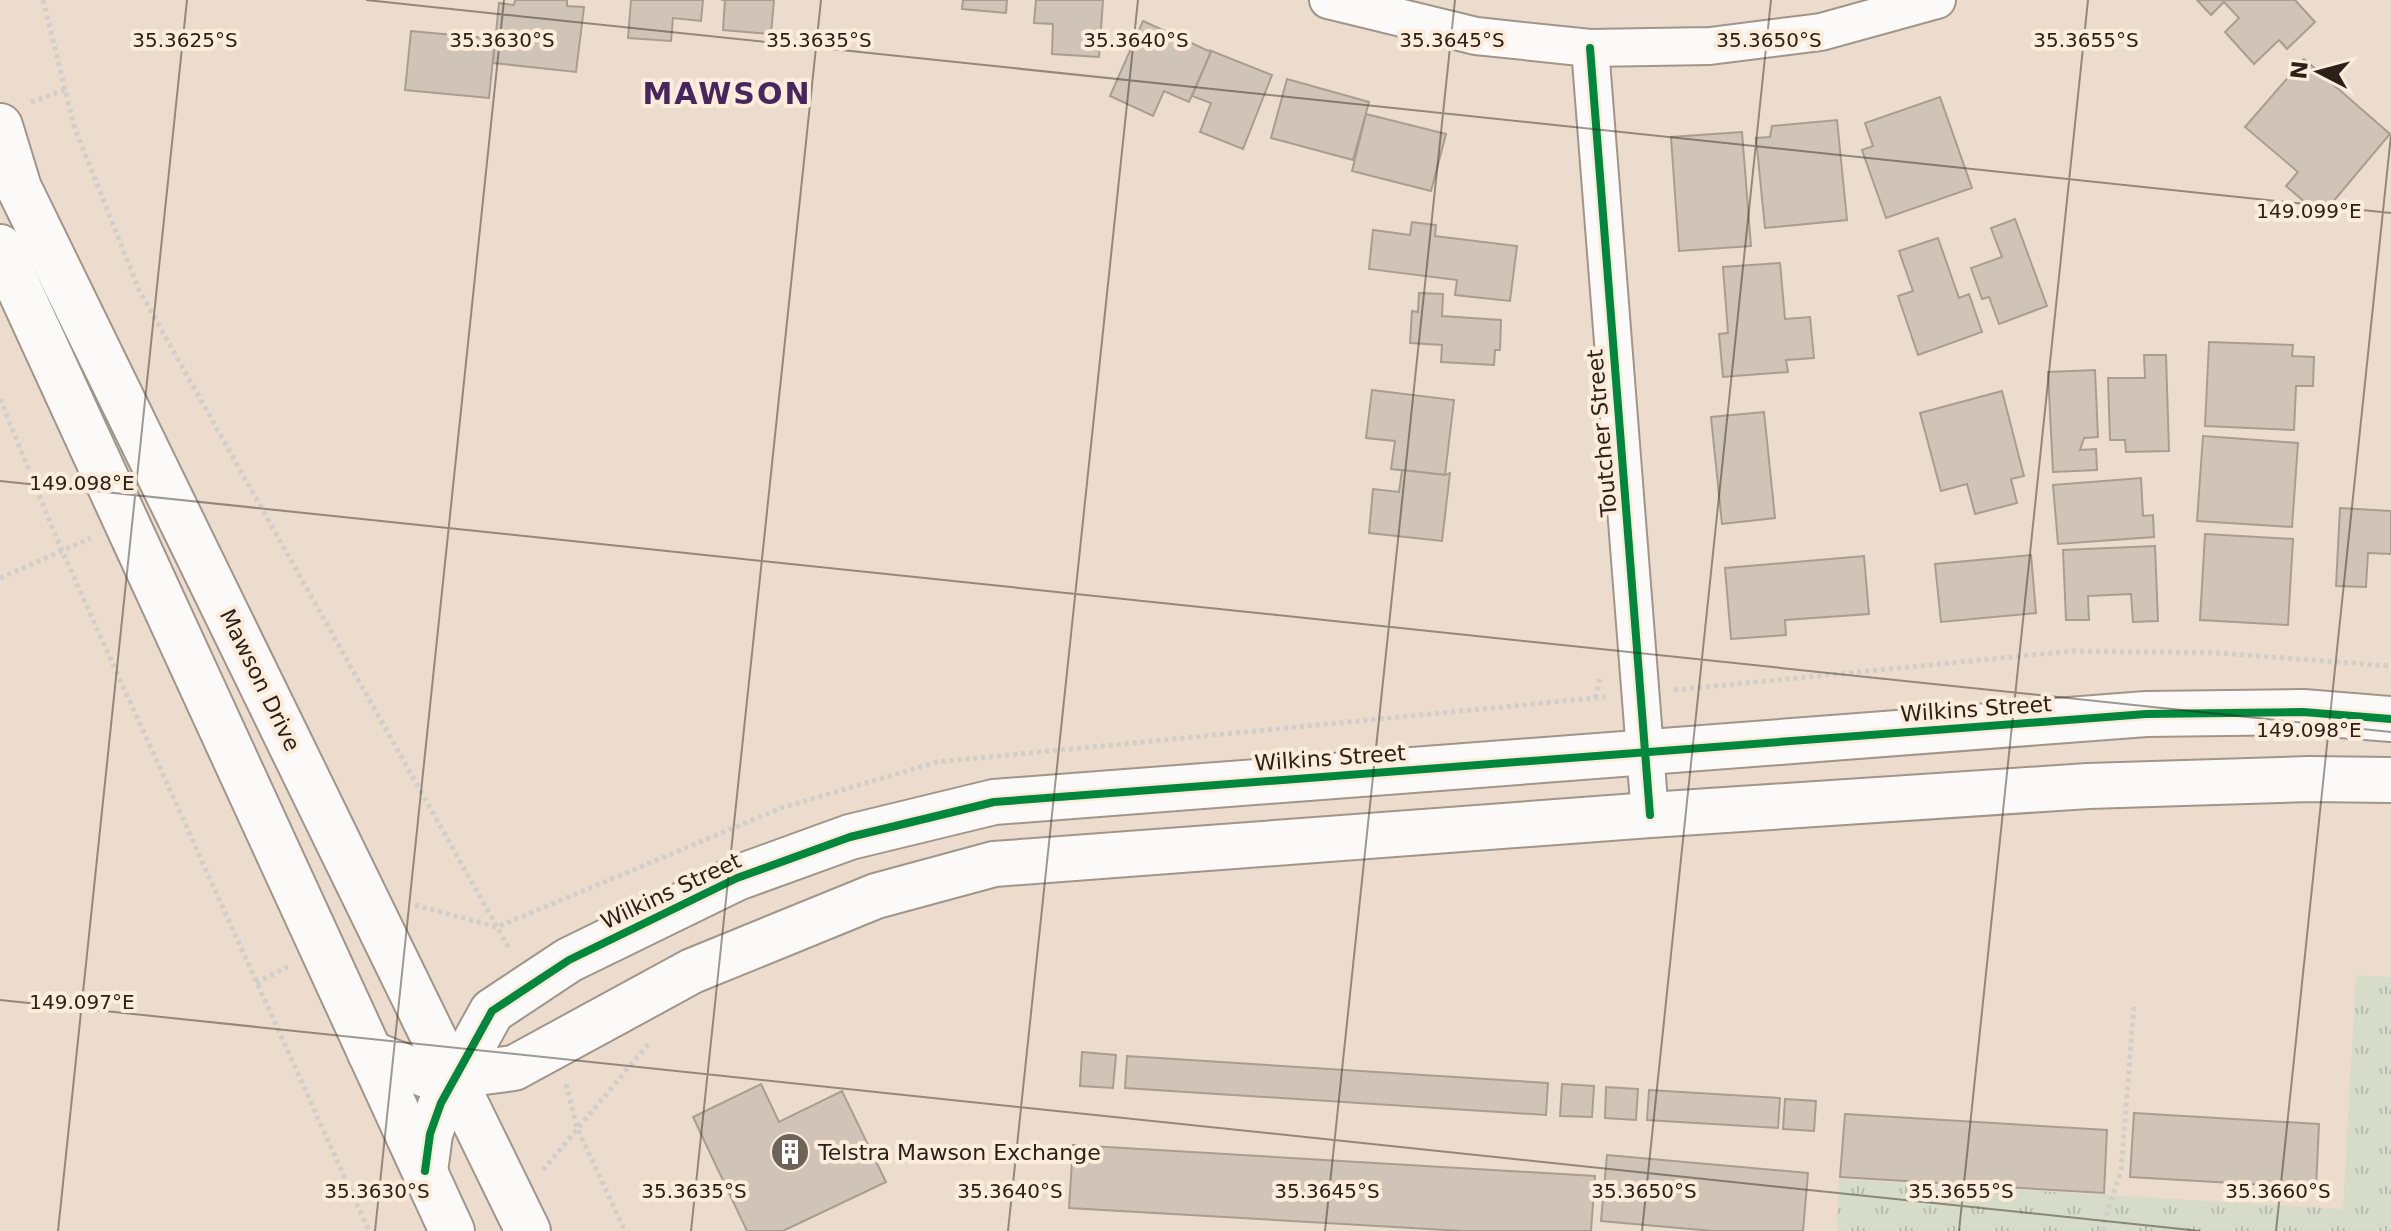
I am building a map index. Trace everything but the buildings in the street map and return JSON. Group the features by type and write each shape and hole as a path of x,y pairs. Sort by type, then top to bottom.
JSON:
{"street":[{"path":"1328,0 1476,36 1590,48 1710,46 1821,32 1937,0"},
{"name":"Toutcher Street","path":"1590,48 1650,815"},
{"name":"Mawson Drive","path":"0,126 19,188 528,1231"},
{"path":"0,247 452,1231"},
{"name":"Wilkins Street","path":"425,1171 430,1134 454,1076 492,1011 569,960 737,878 850,837 994,802 2146,714 2303,712 2391,719"},
{"path":"370,1053 426,1075 454,1076 514,1068 692,971 876,896 994,864 2088,786 2309,779 2391,780"}],"path":[{"path":"43,0 74,126 139,290 530,986"},
{"path":"0,399 62,551 369,1231"},
{"path":"0,578 126,523"},
{"path":"2101,1231 2121,1171 2134,1005"},
{"path":"508,1189 541,1172 653,1039"},
{"path":"556,1045 577,1128 625,1231"}],"green space":[{"path":"2356,975 2391,977 2391,1231 1837,1231 1839,1179 2343,1209"}],"cycle path":[{"path":"1590,48 1650,815"},
{"path":"425,1171 430,1134 441,1103 492,1011 569,960 737,878 850,837 994,802 2146,714 2303,712 2391,719"}],"place":[{"name":"Telstra Mawson Exchange","path":"790,1152"}],"district":[{"name":"MAWSON","path":"727,93"}]}
